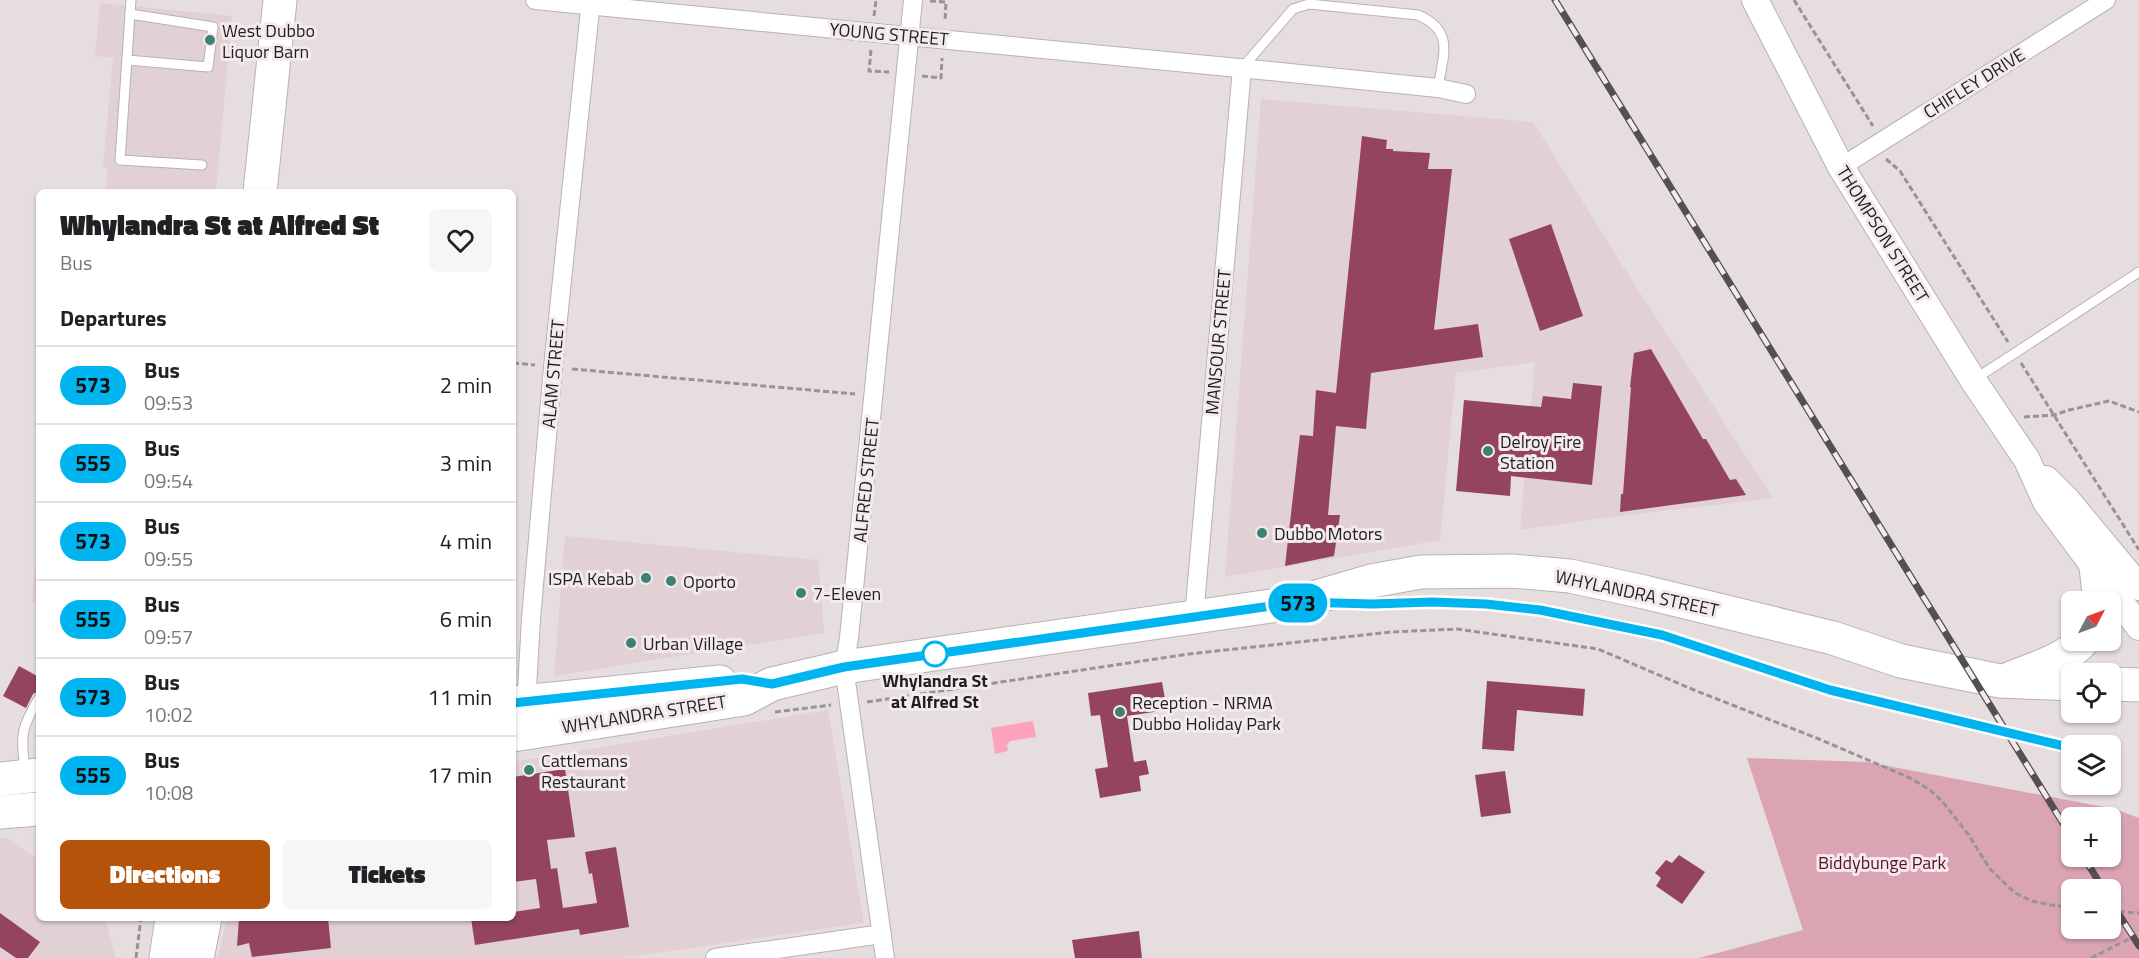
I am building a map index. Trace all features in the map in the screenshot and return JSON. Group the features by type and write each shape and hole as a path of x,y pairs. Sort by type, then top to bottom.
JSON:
{"highway":[{"path":"260,189 280,0"},
{"path":"2096,567 2099,591"},
{"name":"WHYLANDRA STREET","path":"516,734 744,699 770,699 844,667 1299,602 1371,581 1421,572 1512,571 1570,576 1833,638 1901,661 2000,681 2061,684"},
{"path":"2000,681 2050,662 2070,651"},
{"name":"WHYLANDRA STREET","path":"521,702 742,679 770,699"},
{"path":"2121,684 2139,685"},
{"path":"0,812 36,809"},
{"path":"173,940 201,921"}],"street":[{"name":"YOUNG STREET","path":"535,0 591,3 1242,68 1438,88 1466,94"},
{"name":"ALFRED STREET","path":"885,958 844,667 849,638 913,0"},
{"name":"THOMPSON STREET","path":"1755,0 1841,167 1973,380 2027,460 2046,502 2139,627"},
{"name":"CHIFLEY DRIVE","path":"1841,167 2106,0"},
{"name":"ALAM STREET","path":"521,702 527,689 553,367 591,3"},
{"name":"MANSOUR STREET","path":"1194,617 1242,68"},
{"name":"THOMPSON STREET","path":"2027,460 2067,500 2139,587"},
{"path":"521,702 538,719 563,726"},
{"path":"715,958 882,934"}],"lane":[{"path":"131,0 120,160 202,165"},
{"path":"1242,68 1265,38 1293,9 1309,4 1418,15 1438,27 1444,38 1438,88"},
{"path":"127,60 208,67 213,27 130,14"},
{"path":"1973,380 2139,272"},
{"path":"22,777 23,730 25,721 36,703"}],"path":[{"path":"1794,0 1882,141"},
{"path":"516,363 874,396"},
{"path":"1998,418 2054,415 2109,401 2139,412"},
{"path":"770,699 849,704 875,702 1189,654 1391,632 1457,629 1598,650 1820,739 1910,778 1930,790 1942,801 1968,834 1990,869 2015,892 2032,901 2061,905"},
{"path":"2121,912 2139,913"},
{"path":"136,958 141,921"},
{"path":"2091,958 2139,934"}],"shaded area":[{"path":"100,3 232,16 216,189 105,189 108,168 103,167 113,58 95,56"},
{"path":"1261,99 1533,122 1622,265 1773,498 1520,530 1535,362 1456,373 1440,540 1225,577"},
{"name":"Urban Village","path":"565,536 818,560 824,633 554,676"},
{"path":"36,557 36,603 32,602"},
{"path":"828,710 864,923 622,958 218,958 226,921 516,921 516,762"},
{"path":"1033,721 1036,737 1010,741 1007,745 1008,751 995,754 991,728"},
{"path":"0,838 7,838 36,858 36,921 106,921 116,958 0,958"}],"green space":[{"name":"Biddybunge Park","path":"1747,758 1867,762 2104,807 2061,807 2061,867 2121,867 2121,811 2139,818 2139,958 1699,958 1803,930"}],"building":[{"path":"1362,136 1387,140 1386,149 1393,149 1393,151 1430,153 1428,169 1452,169 1434,330 1478,324 1483,357 1371,373 1366,429 1336,426 1328,515 1340,515 1334,556 1285,566 1300,435 1313,436 1316,390 1336,393"},
{"path":"1551,224 1583,316 1540,331 1509,239"},
{"path":"1651,349 1703,439 1706,439 1730,480 1736,479 1746,495 1620,512 1634,353"},
{"path":"1573,383 1602,386 1592,485 1511,476 1510,496 1456,491 1464,400 1541,407 1543,396 1571,399"},
{"path":"19,666 36,675 36,692 26,708 3,696"},
{"path":"1487,681 1585,689 1583,716 1517,710 1514,751 1482,749"},
{"path":"1162,682 1167,710 1127,716 1134,762 1146,760 1149,774 1139,776 1141,791 1100,798 1095,769 1108,767 1100,715 1091,716 1088,693"},
{"path":"565,769 575,837 547,840 551,869 557,868 563,908 597,903 592,873 589,874 585,852 616,847 629,927 580,935 579,929 475,945 471,921 516,921 516,912 540,908 536,879 516,882 516,777"},
{"path":"1505,771 1511,813 1481,817 1475,775"},
{"path":"1679,855 1705,872 1682,904 1656,886 1661,878 1655,873 1666,860 1672,863"},
{"path":"0,913 40,942 28,958 16,958 0,947"},
{"path":"239,921 328,921 331,948 252,957 249,943 237,946"},
{"path":"1139,931 1142,958 1075,958 1072,940"}],"railway":[{"path":"1555,0 2061,820"},
{"path":"2090,867 2097,879"},
{"path":"2121,917 2139,946"}],"bus line":[{"name":"573","path":"516,703 742,679 772,684 844,667 1299,602 1373,604 1432,602 1486,604 1540,610 1662,635 1830,690 2061,745"}],"place":[{"name":"West Dubbo Liquor Barn","path":"210,40"},
{"name":"Delroy Fire Station","path":"1488,451"},
{"name":"Dubbo Motors","path":"1262,533"},
{"name":"ISPA Kebab","path":"646,578"},
{"name":"Oporto","path":"671,581"},
{"name":"7-Eleven","path":"801,593"},
{"name":"Urban Village","path":"631,643"},
{"name":"Whylandra St at Alfred St","path":"935,654"},
{"name":"Reception - NRMA Dubbo Holiday Park","path":"1120,712"},
{"name":"Cattlemans Restaurant","path":"529,770"}]}
